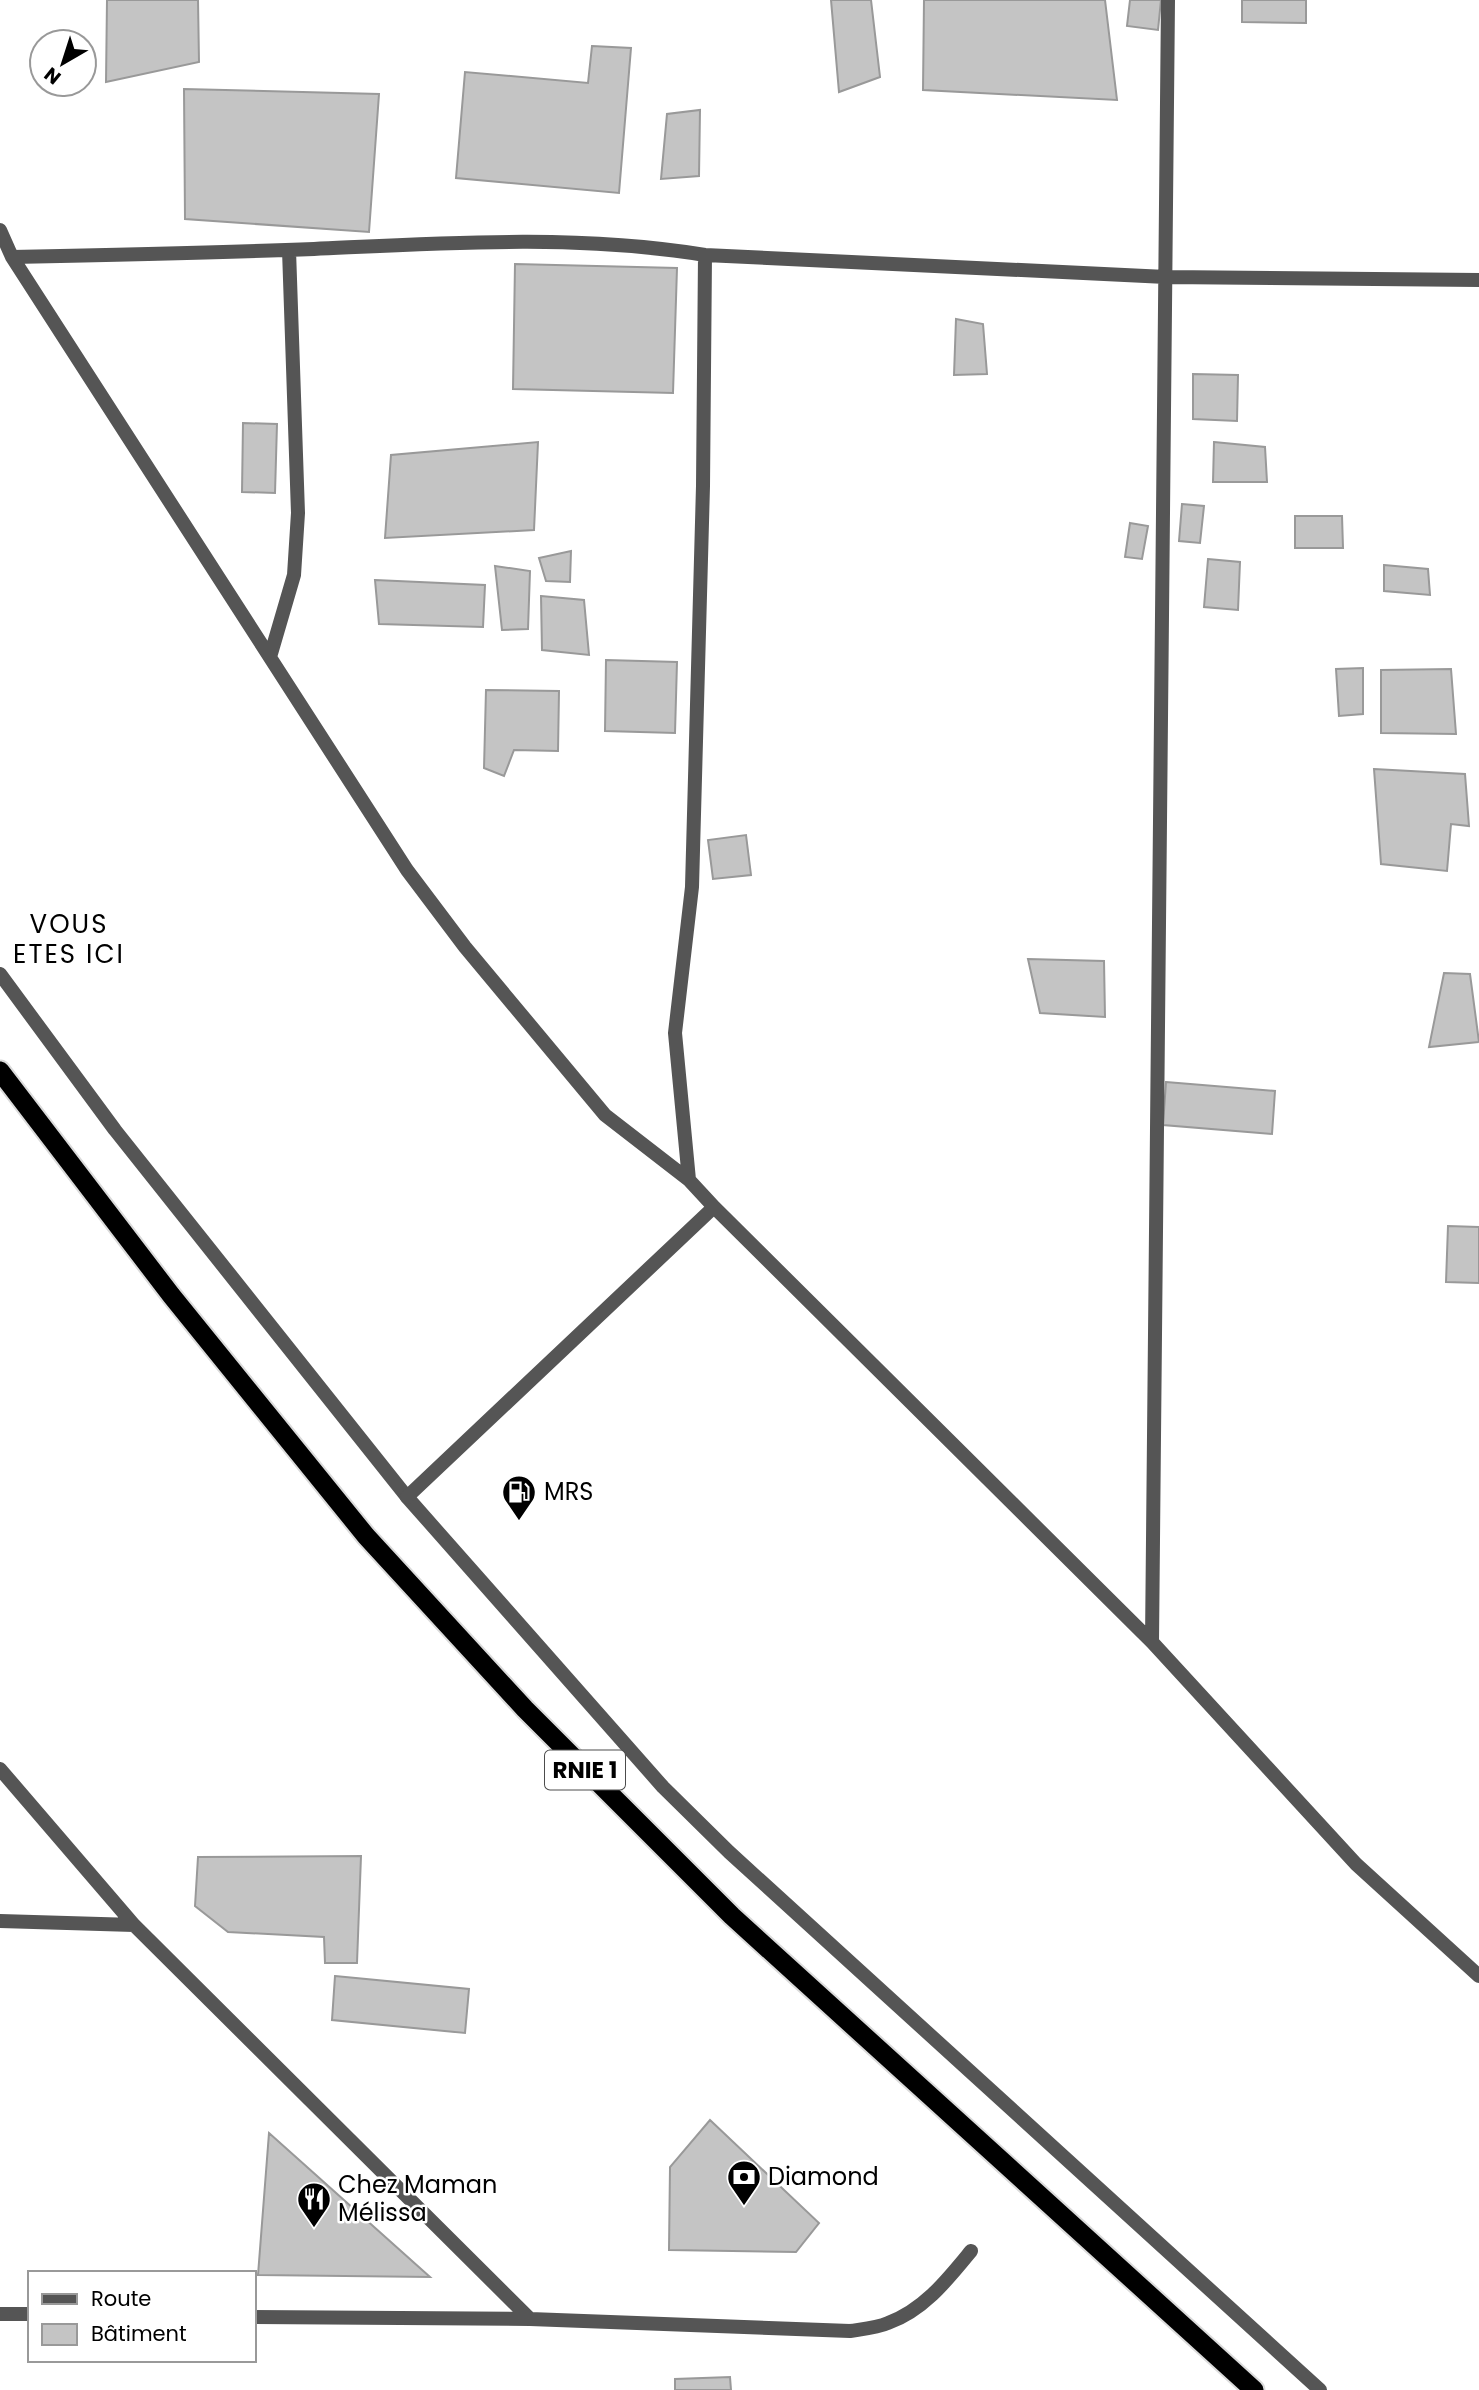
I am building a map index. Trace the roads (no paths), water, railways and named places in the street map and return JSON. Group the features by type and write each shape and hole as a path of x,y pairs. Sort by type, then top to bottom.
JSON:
{"highway":[{"name":"RNIE 1","path":"0,1071 163,1284 366,1536 524,1709 732,1916 1254,2390"}],"street":[{"path":"1152,1642 1168,0"},
{"path":"0,230 12,257 407,870 465,947 605,1115 690,1180 714,1207 1152,1642 1356,1864 1479,1976"},
{"path":"12,257 289,250 496,241 659,248 705,255 1167,278 1479,279"},
{"path":"270,657 294,575 298,513 289,250"},
{"path":"690,1180 676,1033 692,887 704,486 705,255"},
{"path":"0,974 115,1130 407,1497 663,1787 729,1852 1320,2390"},
{"path":"407,1497 714,1207"},
{"path":"0,1769 134,1925 530,2319"},
{"path":"0,1922 134,1925"},
{"path":"256,2317 530,2319 850,2331 888,2323 914,2310 941,2288 971,2251"},
{"path":"0,2314 28,2314"}],"place":[{"name":"MRS","path":"519,1522"},
{"name":"Diamond","path":"744,2207"},
{"name":"Chez Maman Mélissa","path":"314,2229"}],"district":[{"name":"VOUS ETES ICI","path":"69,939"}]}
